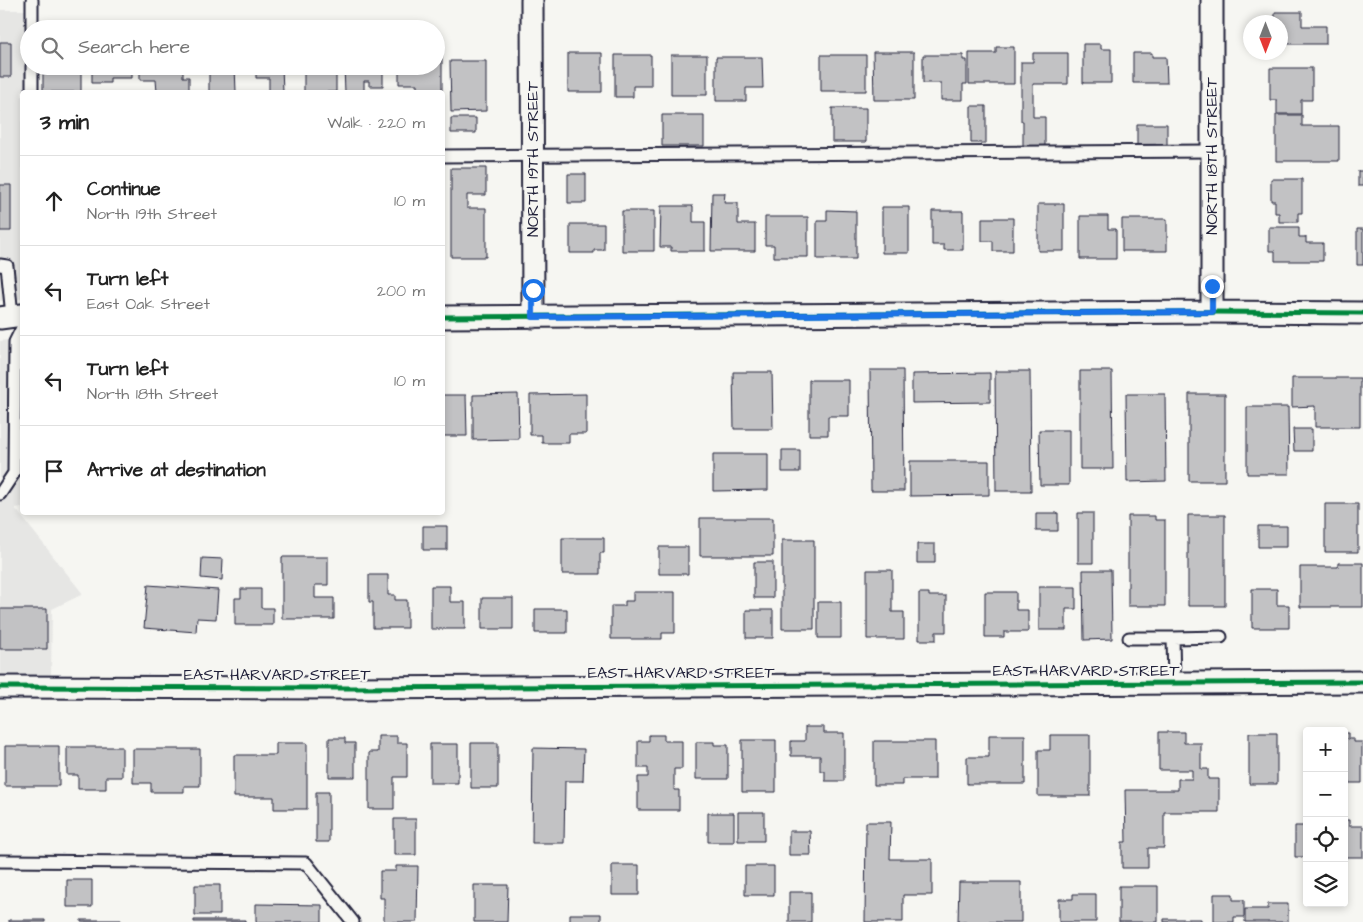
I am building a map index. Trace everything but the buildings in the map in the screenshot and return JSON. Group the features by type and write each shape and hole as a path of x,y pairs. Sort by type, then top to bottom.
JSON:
{"street":[{"name":"NORTH 19TH STREET","path":"532,0 533,317"},
{"name":"NORTH 18TH STREET","path":"1212,0 1212,312"},
{"path":"445,317 1212,312 1363,313"},
{"name":"EAST HARVARD STREET","path":"0,687 352,688 1363,682"}],"lane":[{"path":"32,0 32,20"},
{"path":"32,75 32,90"},
{"path":"445,156 1212,150"},
{"path":"0,265 7,266 15,342 14,473 0,494"},
{"path":"1129,638 1221,637"},
{"path":"1174,638 1174,683"},
{"path":"0,861 306,863 353,922"}],"shaded area":[{"path":"0,10 29,10 29,20 20,20 20,75 27,75 27,90 20,90 20,299 0,301"},
{"path":"20,338 20,507 15,508 83,594 52,609 51,676 0,676 0,341"}],"cycle path":[{"path":"445,317 1212,312 1363,313"},
{"path":"0,687 352,688 1363,682"}],"route":[{"path":"533,290 533,317 1212,312 1212,286"}]}
